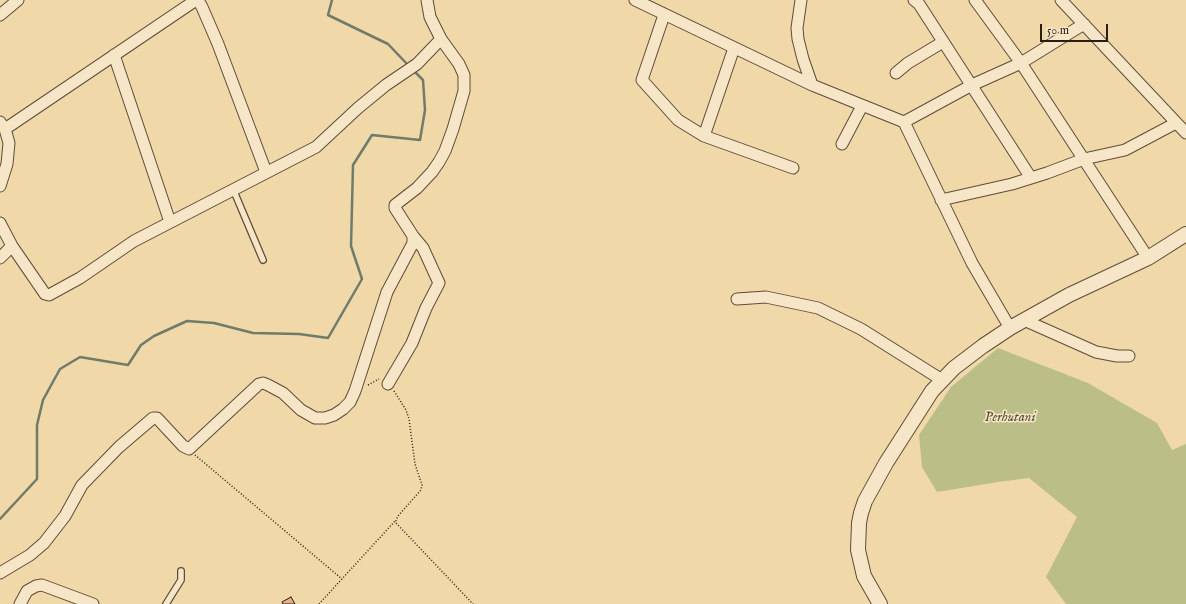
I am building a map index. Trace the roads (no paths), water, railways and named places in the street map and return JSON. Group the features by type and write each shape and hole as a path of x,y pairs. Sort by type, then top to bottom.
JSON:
{"street":[{"path":"0,15 18,0"},
{"path":"0,186 7,164 9,142 2,125 114,55 197,0 202,7 218,44 266,172"},
{"path":"388,384 412,343 426,308 440,283 422,248 395,208 395,205 417,188 439,162 445,151 453,129 464,92 464,74 459,64 441,39 430,17 427,0"},
{"path":"635,0 812,85 904,122 972,263 1010,328"},
{"path":"801,0 797,28 798,39 812,85"},
{"path":"975,0 1021,63 1148,258"},
{"path":"1061,0 1186,133"},
{"path":"920,1 943,42 1031,178"},
{"path":"664,15 642,80 678,120 704,136 793,168"},
{"path":"904,122 972,85 1021,63 1084,24"},
{"path":"0,223 12,246 48,296 80,278 134,241 321,143 358,108 405,71 417,64 441,39"},
{"path":"896,74 908,63 943,42"},
{"path":"704,136 734,48"},
{"path":"114,55 170,222"},
{"path":"842,144 862,106"},
{"path":"941,200 1031,178 1084,159 1125,150 1176,123"},
{"path":"880,604 864,576 858,550 859,523 863,506 886,464 932,390 958,365 1010,328 1070,295 1148,258 1186,234"},
{"path":"0,574 30,555 44,542 65,516 82,485 119,447 153,418 157,418 187,449 191,449 259,384 263,383 283,393 311,417 325,418 334,415 344,408 350,402 355,391 387,292 413,243 413,236"},
{"path":"0,258 12,246"},
{"path":"737,300 766,297 818,308 861,329 942,380"},
{"path":"1024,320 1096,352 1117,356 1129,356"},
{"path":"20,604 27,590 42,585 93,604"}],"lane":[{"path":"233,189 263,260"},
{"path":"166,604 181,580 181,571"}],"waterway":[{"path":"332,0 328,15 388,44 408,65"},
{"path":"0,519 37,479 37,425 43,400 60,369 80,357 128,365 141,345 154,336 187,321 214,323 253,333 299,334 328,338 362,279 351,246 353,165 372,135 420,140 425,110 423,80 413,70"}],"park label":[{"name":"Perhutani","path":"1010,418"}]}
